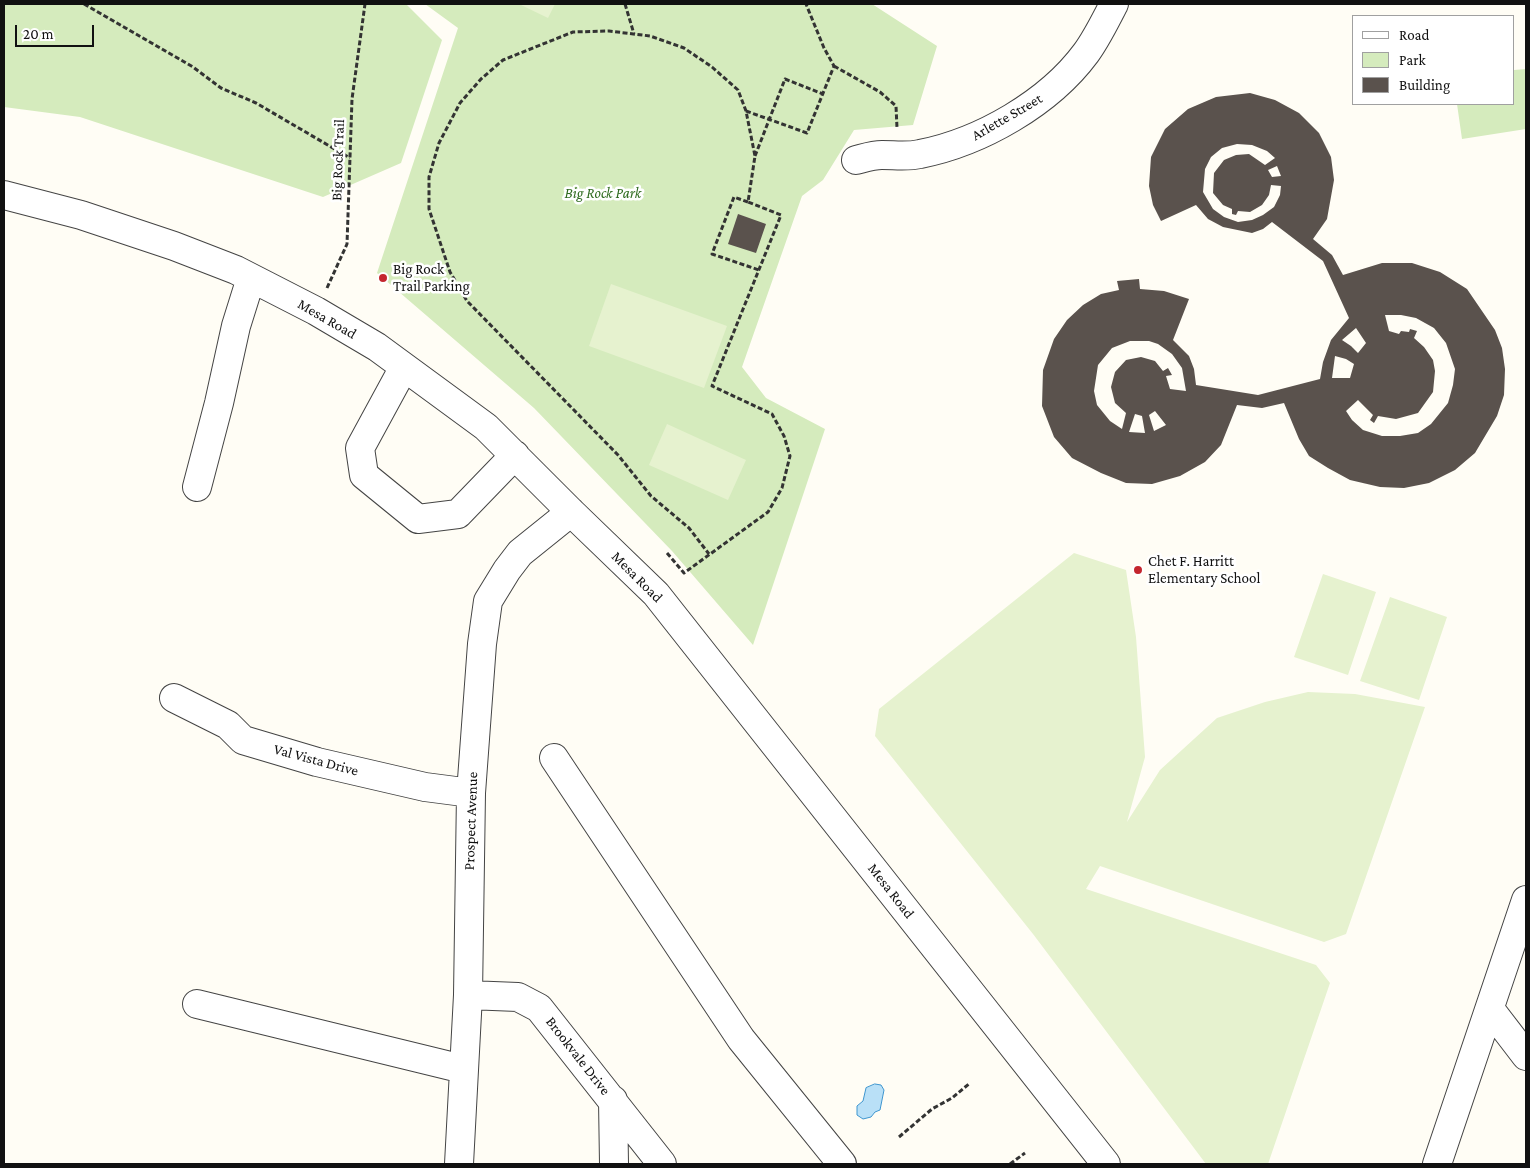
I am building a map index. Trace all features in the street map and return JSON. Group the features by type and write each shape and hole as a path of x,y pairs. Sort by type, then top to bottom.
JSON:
{"street":[{"name":"Arlette Street","path":"856,160 880,155 920,154 976,137 1018,114 1066,76 1086,53 1114,4"},
{"name":"Mesa Road","path":"4,195 81,215 174,246 236,270 316,311 377,348 486,427 656,594 1106,1164"},
{"path":"197,487 219,403 236,326 251,278"},
{"path":"404,367 360,448 364,475 395,500 418,518 458,514 515,455"},
{"name":"Prospect Avenue","path":"459,1164 468,995 471,793 482,644 488,601 506,570 520,553 571,512"},
{"name":"Val Vista Drive","path":"174,698 228,725 243,740 317,762 425,787 471,793"},
{"path":"554,758 740,1039 842,1164"},
{"path":"1437,1164 1526,900"},
{"name":"Brookvale Drive","path":"468,995 518,997 539,1008 662,1164"},
{"path":"197,1004 463,1069"},
{"path":"1490,1009 1526,1056"},
{"path":"613,1100 614,1164"}],"path":[{"path":"84,4 193,67 221,88 256,103 350,158"},
{"name":"Big Rock Trail","path":"316,311 347,244 352,99 365,4"},
{"path":"625,4 634,34"},
{"path":"806,4 824,48 834,66 880,92 896,106 898,156"},
{"path":"709,554 690,528 651,496 618,455 468,301 450,272 429,209 429,177 440,143 460,103 482,79 503,60 573,32 610,31 650,36 684,48 712,67 738,90 746,111 755,156"},
{"path":"746,111 808,133 834,66"},
{"path":"748,202 755,156 785,79 823,94"},
{"path":"667,553 684,573 768,512 782,488 790,456 784,436 772,414 712,386 759,270 781,215 734,197 712,254 759,270"},
{"path":"899,1137 932,1109 952,1098 970,1083"},
{"path":"1010,1164 1025,1152"}],"green space":[{"path":"4,4 406,4 442,40 401,163 323,197 80,117 4,107"},
{"name":"Big Rock Park","path":"425,4 872,4 937,46 913,125 854,130 823,180 802,196 742,367 766,398 825,429 753,645 672,551 534,408 377,273 458,28"},
{"path":"519,4 555,4 548,18"},
{"path":"1526,69 1526,129 1462,139 1457,105 1515,105 1515,70"},
{"path":"611,284 727,326 704,388 589,346"},
{"path":"667,424 746,460 728,500 649,465"},
{"path":"1074,553 1126,570 1136,637 1145,757 1127,822 1160,770 1217,718 1265,702 1308,692 1355,694 1425,707 1346,934 1324,942 1100,866 1086,889 1316,965 1330,983 1268,1164 1206,1164 1033,934 875,736 879,709"},
{"path":"1323,574 1376,592 1348,675 1294,657"},
{"path":"1390,597 1447,617 1419,700 1360,681"}],"water":[{"path":"875,1084 881,1085 884,1090 880,1110 871,1117 863,1119 857,1115 857,1106 863,1101 866,1088"}],"building":[{"path":"1250,93 1275,100 1299,113 1319,133 1331,157 1334,180 1327,219 1313,239 1332,255 1343,275 1382,263 1412,263 1440,272 1467,289 1495,330 1502,348 1505,369 1504,395 1497,416 1475,453 1455,470 1429,483 1404,488 1380,487 1350,480 1309,456 1299,439 1284,403 1262,408 1237,405 1221,445 1205,462 1180,476 1152,484 1126,483 1101,473 1072,458 1054,437 1042,406 1043,370 1054,339 1067,320 1083,305 1101,294 1119,290 1117,281 1139,279 1140,289 1164,291 1189,299 1173,340 1189,356 1194,369 1196,385 1258,395 1320,379 1323,362 1331,340 1349,318 1323,261 1272,222 1263,229 1252,233 1223,227 1208,219 1196,205 1161,221 1153,205 1149,186 1151,157 1165,129 1188,109 1216,97","holes":["1237,144 1252,145 1267,151 1275,158 1265,165 1249,154 1236,155 1224,160 1214,173 1213,193 1223,205 1232,209 1232,214 1236,215 1238,211 1250,212 1262,205 1269,195 1271,185 1281,186 1280,195 1274,207 1252,220 1238,222 1224,217 1213,209 1203,192 1205,169 1211,157 1222,148","1277,166 1281,176 1272,177 1268,170","1385,315 1401,315 1416,318 1434,328 1446,343 1455,369 1453,385 1448,403 1431,424 1418,433 1382,436 1363,430 1352,420 1346,411 1358,400 1373,415 1370,420 1374,423 1378,416 1396,419 1418,413 1433,392 1435,371 1433,360 1424,347 1414,338 1417,331 1410,329 1409,332 1401,331 1399,334 1389,331","1356,328 1366,343 1358,353 1342,340","1130,341 1149,341 1158,344 1172,354 1182,368 1186,391 1170,389 1166,376 1172,375 1168,368 1163,371 1155,361 1141,357 1126,360 1115,372 1111,387 1115,403 1126,413 1122,429 1110,421 1097,405 1094,391 1098,365 1112,348","1335,356 1346,359 1354,364 1350,378 1332,378","1155,411 1166,425 1154,431 1149,415","1135,414 1142,416 1145,433 1129,432"]},
{"path":"738,214 766,224 756,253 728,244"}],"place":[{"name":"Big Rock Trail Parking","path":"383,278"},
{"name":"Chet F. Harritt Elementary School","path":"1138,570"}]}
